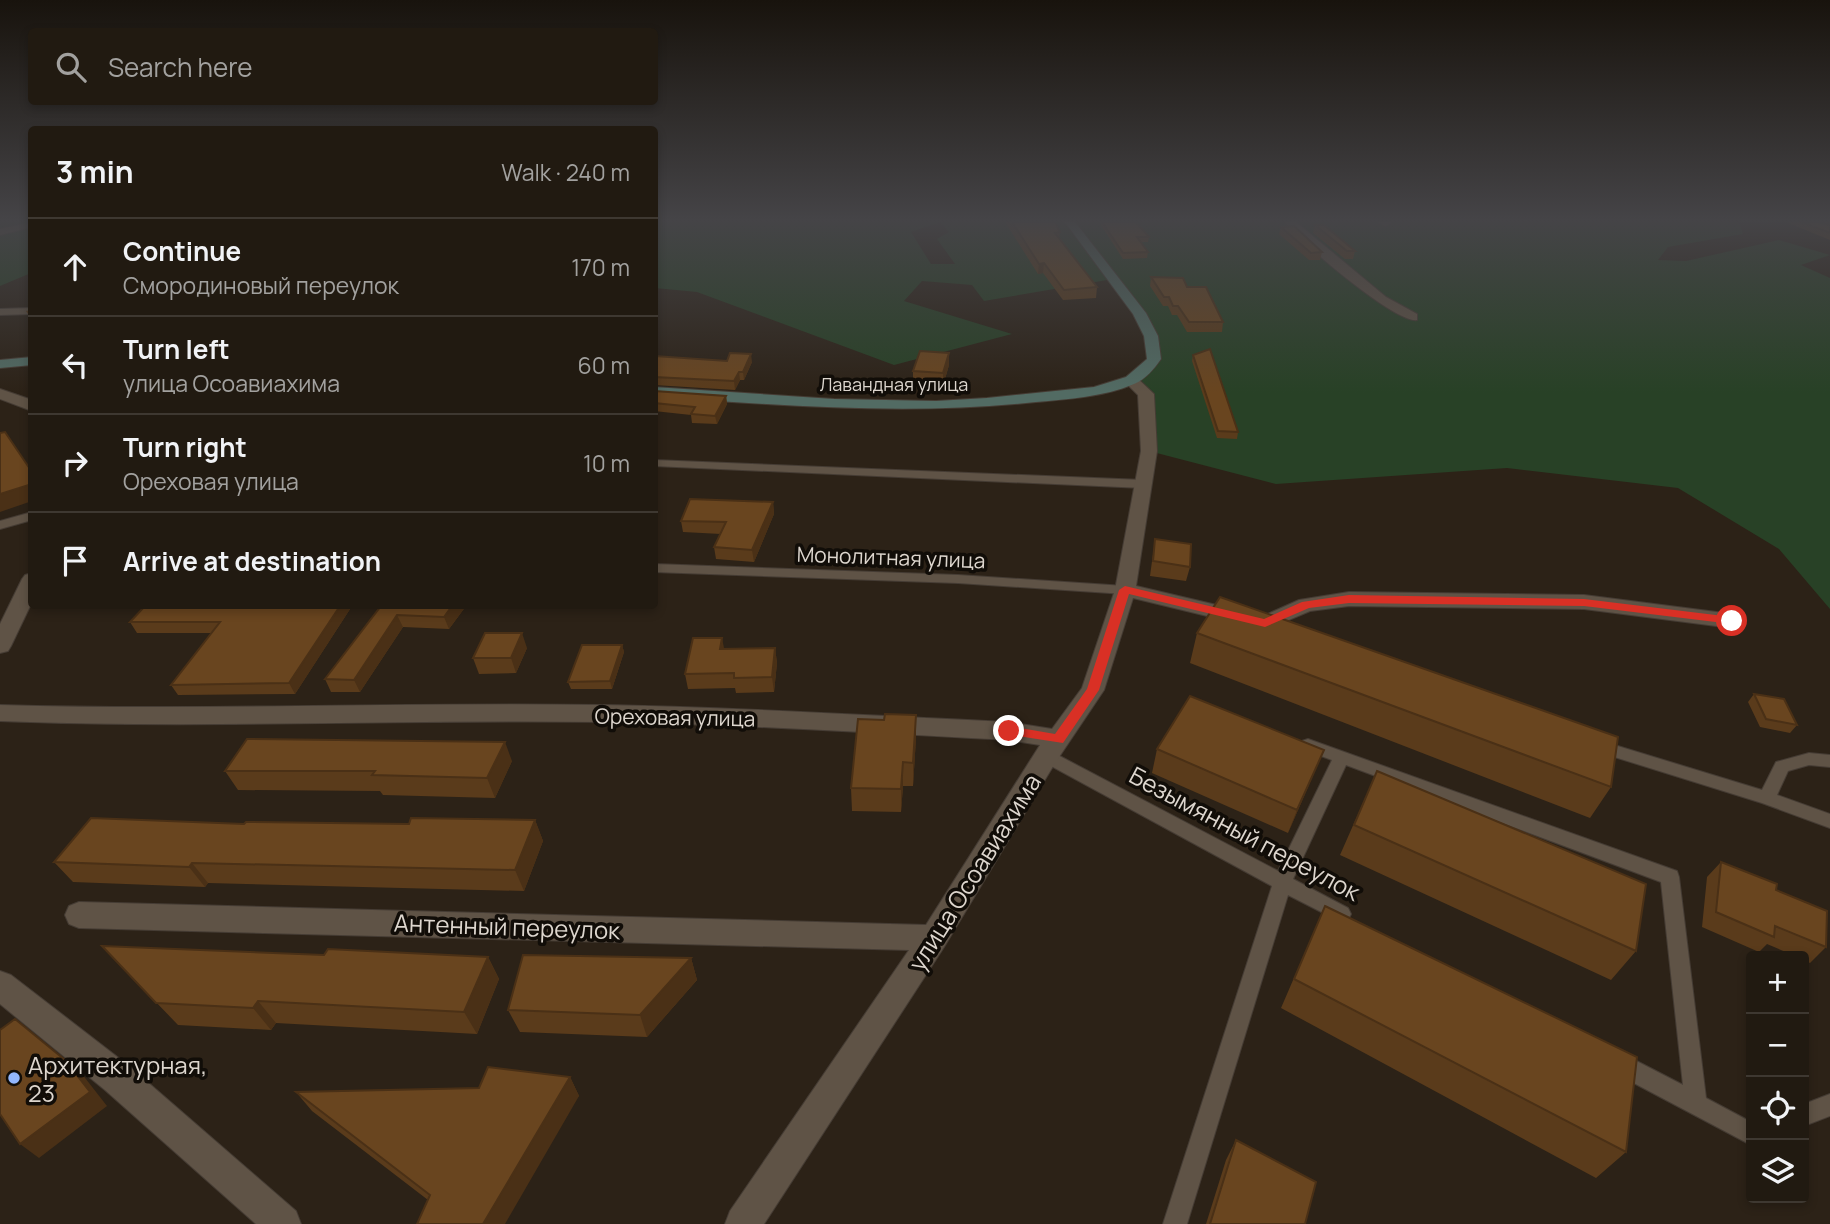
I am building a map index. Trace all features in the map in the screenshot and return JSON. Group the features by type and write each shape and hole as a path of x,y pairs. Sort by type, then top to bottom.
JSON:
{"street":[{"path":"1113,279 1139,313 1151,336 1154,359 1131,380"},
{"path":"1357,279 1381,300 1412,317"},
{"path":"0,364 28,362"},
{"name":"Лавандная улица","path":"658,392 834,404 936,406 1074,394 1096,391 1131,380"},
{"name":"улица Осоавиахима","path":"743,1224 934,938 1052,748 1093,690 1125,590 1149,451 1146,394 1131,380"},
{"path":"0,394 28,404"},
{"path":"0,646 28,587"},
{"path":"1125,590 1265,623 1306,605 1349,599 1584,602 1732,621"},
{"name":"Ореховая улица","path":"0,713 116,718 686,715 1009,731 1052,748"},
{"name":"Антенный переулок","path":"79,915 934,938"},
{"path":"0,985 117,1079 283,1224"}],"lane":[{"path":"0,312 28,311"},
{"path":"658,463 1143,484"},
{"path":"0,525 28,517"},
{"name":"Монолитная улица","path":"658,568 958,579 1125,590"},
{"path":"1265,623 1290,633"},
{"path":"1293,739 1341,759 1670,877 1696,1105"},
{"path":"1581,741 1768,798 1830,821"},
{"name":"Безымянный переулок","path":"1052,748 1282,883 1355,922"},
{"path":"1175,1224 1282,883 1341,759"},
{"path":"1768,798 1782,766 1809,759 1830,761"},
{"path":"1599,1052 1746,1131"},
{"path":"1809,1113 1830,1105"}],"green space":[{"path":"0,279 16,279 0,286"},
{"path":"658,279 1112,279 984,301 972,285 922,281 904,301 1012,334 894,365 697,292 658,288"},
{"path":"1113,279 1830,279 1830,609 1779,549 1678,488 1507,468 1276,484 1149,451 1146,395 1131,380 1145,370 1151,336"}],"building":[{"path":"1056,279 1091,279 1097,287 1064,290"},
{"path":"1152,279 1183,279 1187,287 1206,287 1223,322 1189,322 1178,306 1173,306 1169,297 1164,297"},
{"path":"1210,349 1238,432 1218,431 1193,355"},
{"path":"920,351 949,353 943,373 913,371"},
{"path":"730,353 751,354 743,372 739,372 734,381 658,377 658,356 727,361"},
{"path":"658,391 726,396 715,416 691,414 695,407 658,403"},
{"path":"5,432 28,466 28,485 0,494 0,433"},
{"path":"690,499 773,502 752,550 714,547 726,522 681,521"},
{"path":"1155,539 1191,544 1190,567 1153,561"},
{"path":"1220,597 1618,737 1611,787 1197,633"},
{"path":"142,609 338,609 289,683 171,685 220,622 130,622"},
{"path":"379,609 450,609 444,617 397,615 354,680 325,679"},
{"path":"485,633 522,633 511,658 473,658"},
{"path":"693,638 722,638 720,649 775,648 772,677 734,678 734,673 685,674"},
{"path":"582,645 622,645 610,681 568,682"},
{"path":"1754,694 1784,699 1797,725 1766,719"},
{"path":"1190,696 1324,750 1297,810 1157,749"},
{"path":"885,714 916,715 913,763 903,762 901,789 851,788 858,719 884,720"},
{"path":"247,739 505,742 487,778 372,775 375,771 225,771"},
{"path":"1377,771 1646,884 1636,951 1354,825"},
{"path":"91,818 244,824 409,824 411,818 535,820 515,870 192,863 189,867 54,862"},
{"path":"1721,862 1777,884 1776,890 1827,911 1826,947 1775,926 1774,937 1716,912"},
{"path":"1325,906 1637,1057 1626,1152 1294,979"},
{"path":"102,946 324,955 328,949 488,957 464,1012 258,1001 253,1008 156,1003"},
{"path":"523,955 691,958 640,1015 508,1010"},
{"path":"15,1019 65,1060 90,1092 20,1144 0,1114 0,1030"},
{"path":"488,1067 570,1077 483,1224 417,1224 430,1195 296,1092 479,1088"},
{"path":"1236,1140 1316,1182 1305,1224 1210,1224"}],"place":[{"name":"Архитектурная, 23","path":"14,1078"}],"route":[{"path":"1009,731 1058,739 1093,690 1125,590 1265,623 1306,605 1349,599 1584,602 1732,621"}]}
